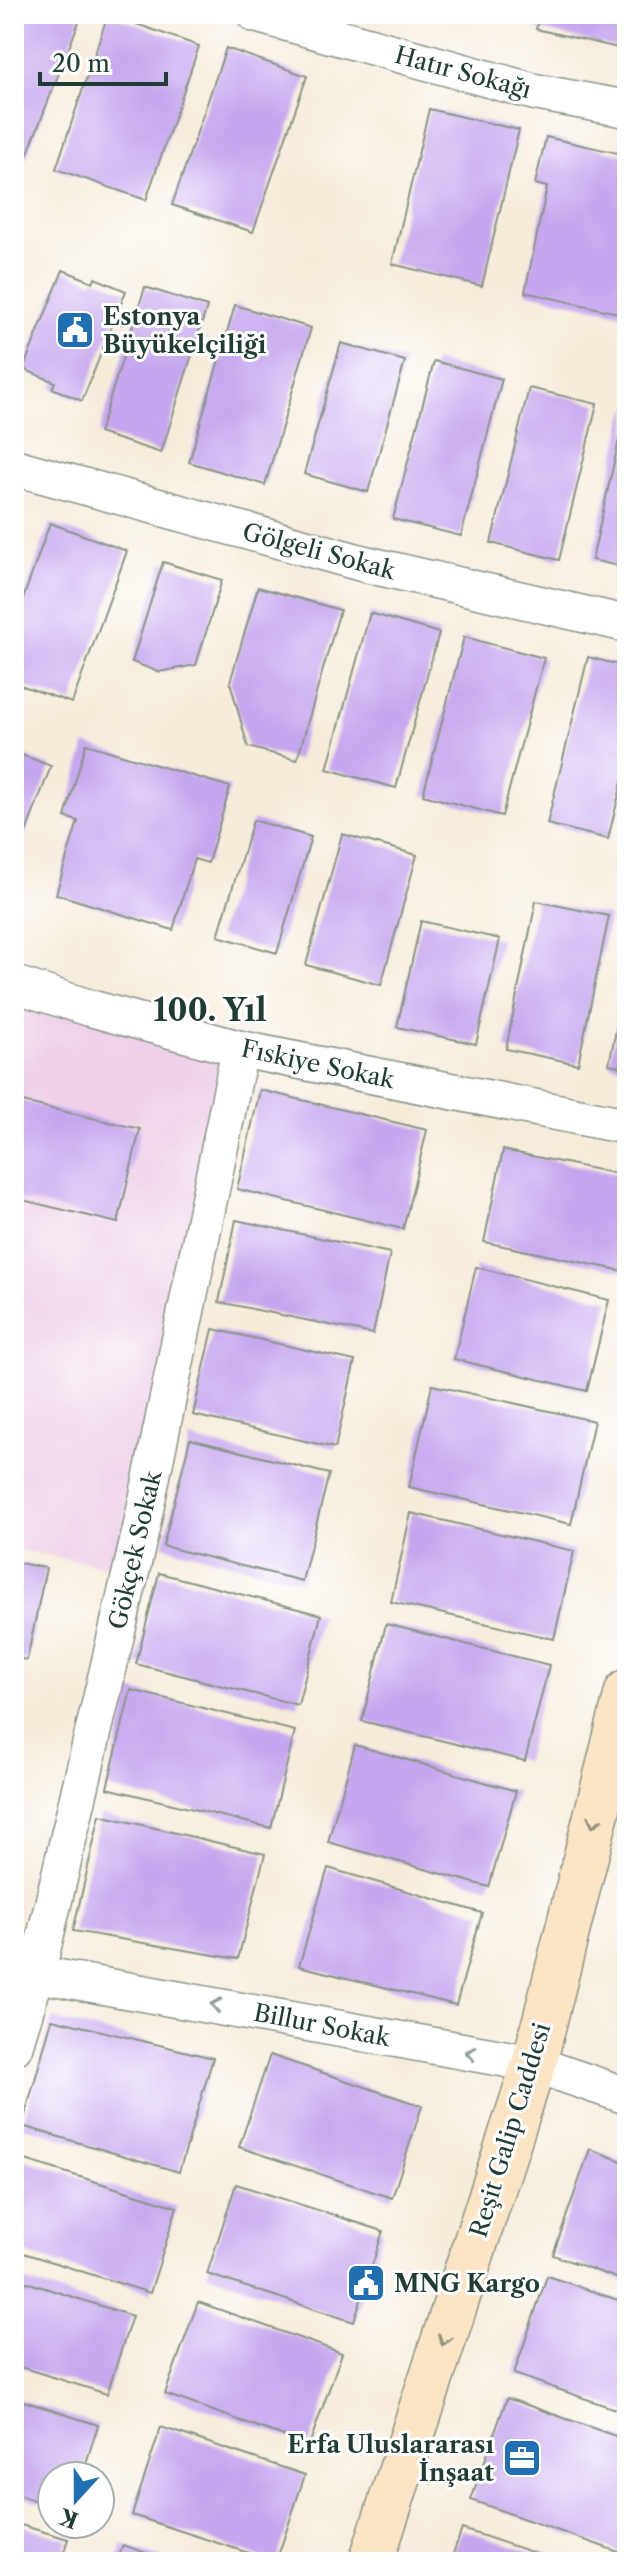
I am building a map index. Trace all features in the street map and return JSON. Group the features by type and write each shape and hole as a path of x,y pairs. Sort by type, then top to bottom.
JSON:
{"main road":[{"name":"Reşit Galip Caddesi","path":"371,2562 534,2064 627,1692"}],"street":[{"name":"Hatır Sokağı","path":"255,14 535,92 627,109"},
{"name":"Gölgeli Sokak","path":"14,467 365,564 627,624"},
{"name":"Fıskiye Sokak","path":"14,984 240,1049 627,1126"},
{"name":"Gökçek Sokak","path":"14,2047 26,1971 141,1529 240,1049"},
{"name":"Billur Sokak","path":"26,1971 534,2064 627,2096"}],"shaded area":[{"path":"14,984 240,1049 131,1571 14,1549"}],"building":[{"path":"14,14 82,14 26,158 14,153"},
{"path":"108,14 199,46 146,200 56,169"},
{"path":"540,14 627,14 627,50 536,29"},
{"path":"226,48 307,76 253,232 172,205"},
{"path":"429,109 519,130 482,286 392,264"},
{"path":"546,137 627,155 627,315 525,292 547,187 535,184"},
{"name":"Estonya Büyükelçiliği","path":"63,270 93,282 95,278 126,291 82,401 52,388 55,382 23,369"},
{"path":"145,287 207,307 161,453 99,433"},
{"path":"235,305 311,328 265,485 189,462"},
{"path":"341,343 405,361 368,492 304,474"},
{"path":"434,361 502,379 461,536 393,519"},
{"path":"529,388 597,404 559,560 491,543"},
{"path":"627,409 627,568 592,560"},
{"path":"50,523 127,551 72,703 14,683 14,624"},
{"path":"163,562 222,580 196,665 159,672 132,662"},
{"path":"258,587 340,610 297,760 248,747 230,682"},
{"path":"370,613 439,633 396,788 327,769"},
{"path":"464,637 544,658 502,816 423,795"},
{"path":"588,657 627,667 627,762 608,839 547,824"},
{"path":"86,744 230,787 208,863 194,859 173,930 56,894 78,821 65,817"},
{"path":"14,752 51,766 14,864"},
{"path":"253,820 311,837 277,953 218,936"},
{"path":"342,834 417,855 381,985 306,965"},
{"path":"536,901 609,916 578,1064 506,1049"},
{"path":"421,921 500,939 476,1044 397,1027"},
{"path":"627,982 627,1068 609,1064"},
{"path":"260,1090 427,1130 403,1229 237,1189"},
{"path":"14,1100 140,1129 118,1223 14,1198"},
{"path":"503,1150 627,1176 627,1250 623,1271 484,1242"},
{"path":"236,1220 390,1253 373,1334 219,1302"},
{"path":"476,1267 609,1300 587,1391 454,1359"},
{"path":"213,1329 355,1361 335,1448 193,1415"},
{"path":"432,1385 594,1421 571,1524 409,1487"},
{"path":"190,1439 329,1474 302,1581 163,1546"},
{"path":"411,1513 574,1551 554,1639 391,1602"},
{"path":"14,1562 46,1568 27,1660 14,1658"},
{"path":"159,1573 321,1615 298,1705 136,1664"},
{"path":"386,1624 549,1665 525,1761 362,1721"},
{"path":"14,1687 20,1688 15,1708 14,1708"},
{"path":"131,1690 295,1731 271,1828 107,1788"},
{"path":"355,1745 516,1791 489,1887 328,1842"},
{"path":"100,1815 265,1854 238,1959 73,1931"},
{"path":"328,1868 482,1913 456,2005 299,1966"},
{"path":"52,2019 213,2058 179,2172 22,2126"},
{"path":"270,2055 422,2106 392,2198 239,2147"},
{"path":"590,2149 627,2163 627,2282 553,2255"},
{"path":"19,2158 177,2207 150,2293 14,2250 14,2174"},
{"path":"236,2184 383,2231 354,2322 207,2274"},
{"path":"547,2276 627,2303 627,2413 514,2374"},
{"path":"14,2278 132,2316 107,2394 14,2365"},
{"path":"198,2302 342,2353 309,2445 165,2394"},
{"path":"14,2398 98,2425 87,2460 36,2460 36,2501 14,2494"},
{"path":"507,2398 627,2440 627,2555 471,2500"},
{"path":"161,2427 305,2475 276,2562 132,2515"},
{"path":"14,2523 36,2530 36,2540 68,2540 61,2562 14,2562"},
{"path":"462,2529 559,2561 559,2562 450,2562"},
{"path":"123,2545 170,2561 170,2562 117,2562"}],"place":[{"name":"Estonya Büyükelçiliği","path":"75,330"},
{"name":"MNG Kargo","path":"366,2283"},
{"name":"Erfa Uluslararası İnşaat","path":"522,2458"}],"district":[{"name":"100. Yıl","path":"210,1009"}]}
